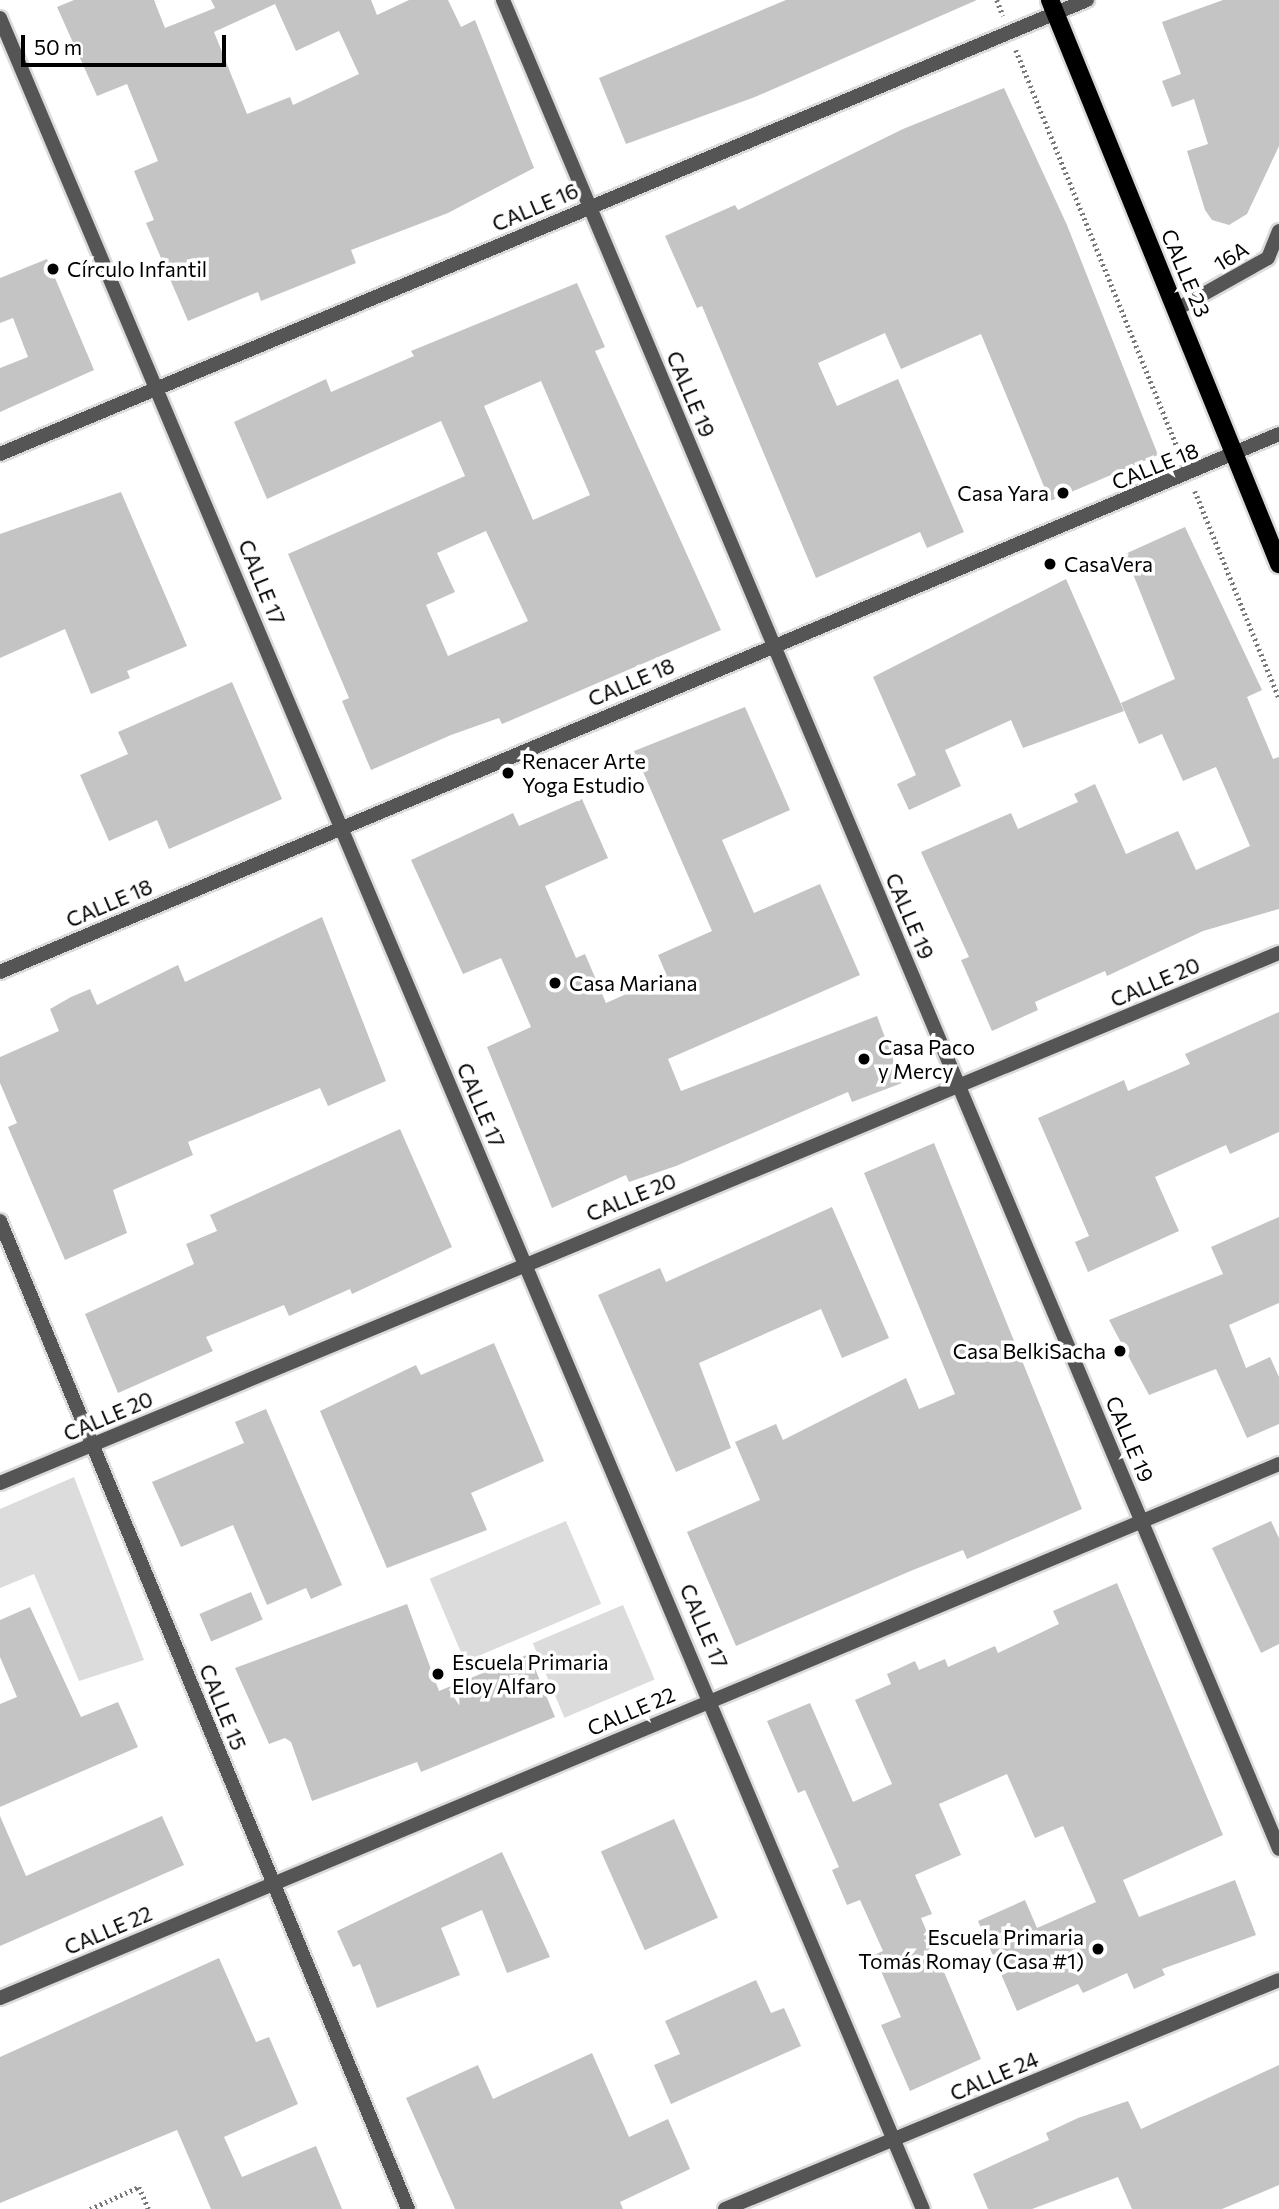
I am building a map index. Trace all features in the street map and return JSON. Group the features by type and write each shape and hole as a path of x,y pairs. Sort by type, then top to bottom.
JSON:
{"main road":[{"name":"CALLE 23","path":"1049,5 1177,309 1279,564"}],"street":[{"name":"CALLE 19","path":"503,0 1279,1849"},
{"name":"CALLE 16","path":"0,454 1008,32 1049,5 1087,0"},
{"name":"CALLE 17","path":"0,18 159,388 525,1263 713,1700 923,2209"},
{"name":"16A","path":"1177,309 1274,260 1279,231"},
{"name":"CALLE 18","path":"0,972 774,645 1234,456 1279,434"},
{"name":"CALLE 20","path":"0,1483 525,1263 959,1088 1279,953"},
{"name":"CALLE 15","path":"0,1221 408,2209"},
{"name":"CALLE 22","path":"0,1998 1279,1464"},
{"name":"CALLE 24","path":"725,2209 1279,1980"}],"path":[{"path":"997,0 1279,698"},
{"path":"90,2209 139,2187 149,2209"}],"shaded area":[{"path":"74,1477 144,1660 79,1681 34,1574 0,1588 0,1509"},
{"path":"566,1521 601,1604 465,1662 430,1579"},
{"path":"623,1605 655,1680 564,1718 533,1643"}],"building":[{"path":"74,0 154,0 165,28 215,8 211,0 371,0 377,15 409,0 448,0 461,27 475,20 534,168 448,213 351,250 356,263 261,301 258,292 188,321 146,223 154,220 134,171 158,161 127,84 97,96 57,7","holes":["275,4 296,51 339,31 359,74 293,105 290,97 247,114 214,32"]},
{"path":"786,0 977,0 755,97 626,144 599,78"},
{"path":"1223,0 1279,0 1279,146 1247,214 1229,225 1212,220 1205,210 1187,151 1208,144 1194,99 1172,107 1162,81 1181,74 1162,22"},
{"path":"1004,88 1067,225 1158,455 1050,501 981,334 901,369 885,333 818,363 837,406 898,379 964,532 927,548 920,532 816,578 702,306 697,308 665,236 735,205 738,210 903,129"},
{"path":"47,259 94,370 0,412 0,368 28,357 13,318 0,323 0,278"},
{"path":"577,283 605,347 595,351 721,630 502,724 499,718 451,735 371,770 342,701 349,698 288,554 465,476 441,421 267,499 234,422 326,379 331,392 414,356 411,351","holes":["541,381 590,495 533,520 484,406","486,531 528,621 448,656 426,605 455,592 437,553"]},
{"path":"121,492 187,646 127,671 130,678 91,694 65,629 0,658 0,534"},
{"path":"1185,527 1262,690 1247,697 1273,759 1279,757 1279,909 1203,931 1107,976 1105,971 1035,1002 1038,1010 992,1031 961,960 969,957 921,852 1011,813 1018,829 1078,802 1074,794 1095,784 1126,854 1178,831 1196,870 1250,846 1216,767 1183,781 1162,734 1139,744 1121,703 1175,679 1125,554"},
{"path":"1066,579 1124,711 1023,748 1011,720 945,750 961,786 909,810 897,784 916,775 873,677"},
{"path":"232,682 282,799 169,849 157,820 109,841 80,775 128,754 118,732"},
{"path":"745,707 790,810 722,840 754,913 820,884 860,975 668,1059 681,1091 877,1016 902,1083 852,1102 848,1092 676,1166 629,1182 626,1175 552,1208 487,1047 531,1027 501,958 463,974 411,860 513,813 519,826 582,799 608,858 545,886 576,958 585,954 606,1003 667,976 658,955 712,931 634,751"},
{"path":"322,917 386,1081 328,1106 320,1088 188,1142 193,1155 113,1190 127,1233 65,1260 8,1127 17,1123 0,1083 0,1057 59,1031 50,1009 71,997 90,989 97,1005 178,965 185,982"},
{"path":"1279,1012 1279,1132 1230,1154 1226,1145 1155,1177 1179,1231 1088,1272 1075,1242 1089,1236 1038,1118 1124,1080 1128,1091 1190,1064 1185,1054"},
{"path":"400,1129 452,1247 352,1294 350,1289 289,1316 284,1305 206,1337 213,1351 118,1393 85,1314 194,1264 186,1244 217,1231 210,1215"},
{"path":"934,1143 1082,1509 967,1559 963,1550 736,1646 687,1532 760,1500 735,1442 776,1424 783,1440 906,1378 919,1409 955,1394 864,1173"},
{"path":"832,1207 889,1338 842,1358 821,1309 699,1363 731,1448 676,1472 598,1295 660,1268 666,1282"},
{"path":"1279,1217 1279,1303 1229,1325 1246,1368 1270,1357 1279,1377 1279,1424 1247,1438 1216,1369 1149,1395 1109,1320 1223,1274 1211,1247"},
{"path":"494,1343 544,1461 471,1493 487,1530 387,1568 320,1411 416,1365 421,1375"},
{"path":"266,1409 342,1585 311,1599 306,1588 267,1605 233,1525 181,1547 152,1482 244,1443 235,1422"},
{"path":"1271,1521 1279,1538 1279,1644 1261,1653 1212,1548"},
{"path":"1117,1583 1223,1835 1123,1880 1139,1917 1235,1880 1256,1935 1162,1969 1165,1975 1134,1989 1127,1973 1083,1993 1078,1984 1017,2011 978,1921 1025,1900 1037,1928 1096,1902 1063,1826 1035,1838 1007,1774 939,1804 961,1855 915,1875 932,1914 921,1918 981,2059 910,2091 881,2025 901,2017 874,1955 883,1951 860,1900 847,1905 832,1870 839,1867 805,1790 798,1793 767,1721 810,1703 853,1802 892,1784 855,1700 891,1684 887,1674 915,1661 919,1670 945,1659 948,1667 995,1646 998,1653 1059,1624 1053,1611"},
{"path":"251,1592 263,1620 211,1641 199,1614"},
{"path":"407,1604 439,1691 529,1654 555,1717 421,1772 417,1762 312,1801 291,1742 285,1738 269,1744 235,1668"},
{"path":"30,1607 81,1717 118,1702 138,1747 0,1807 0,1704 17,1697 0,1657 0,1620"},
{"path":"0,1816 26,1876 162,1816 184,1865 0,1946"},
{"path":"674,1819 718,1918 645,1950 601,1852"},
{"path":"502,1852 550,1957 507,1973 482,1910 441,1928 460,1975 377,2008 360,1964 353,1967 337,1931"},
{"path":"219,1958 256,2042 269,2037 298,2104 224,2137 242,2177 316,2146 342,2209 211,2209 177,2130 0,2203 0,2057"},
{"path":"756,1980 771,2013 784,2008 801,2046 671,2104 654,2065 680,2054 665,2021"},
{"path":"592,2053 629,2137 668,2119 690,2169 620,2202 623,2209 455,2209 406,2098 478,2065 493,2099"},
{"path":"1279,2065 1279,2185 1222,2209 1132,2209 1118,2177 1032,2209 988,2209 973,2174 1049,2140 1046,2133 1078,2118 1128,2101 1141,2129"}],"place":[{"name":"Círculo Infantil","path":"53,269"},
{"name":"Casa Yara","path":"1063,493"},
{"name":"CasaVera","path":"1050,564"},
{"name":"Renacer Arte Yoga Estudio","path":"508,773"},
{"name":"Casa Mariana","path":"555,983"},
{"name":"Casa Paco y Mercy","path":"864,1059"},
{"name":"Casa BelkiSacha","path":"1120,1351"},
{"name":"Escuela Primaria Eloy Alfaro","path":"438,1674"},
{"name":"Escuela Primaria Tomás Romay (Casa #1)","path":"1098,1949"}]}
